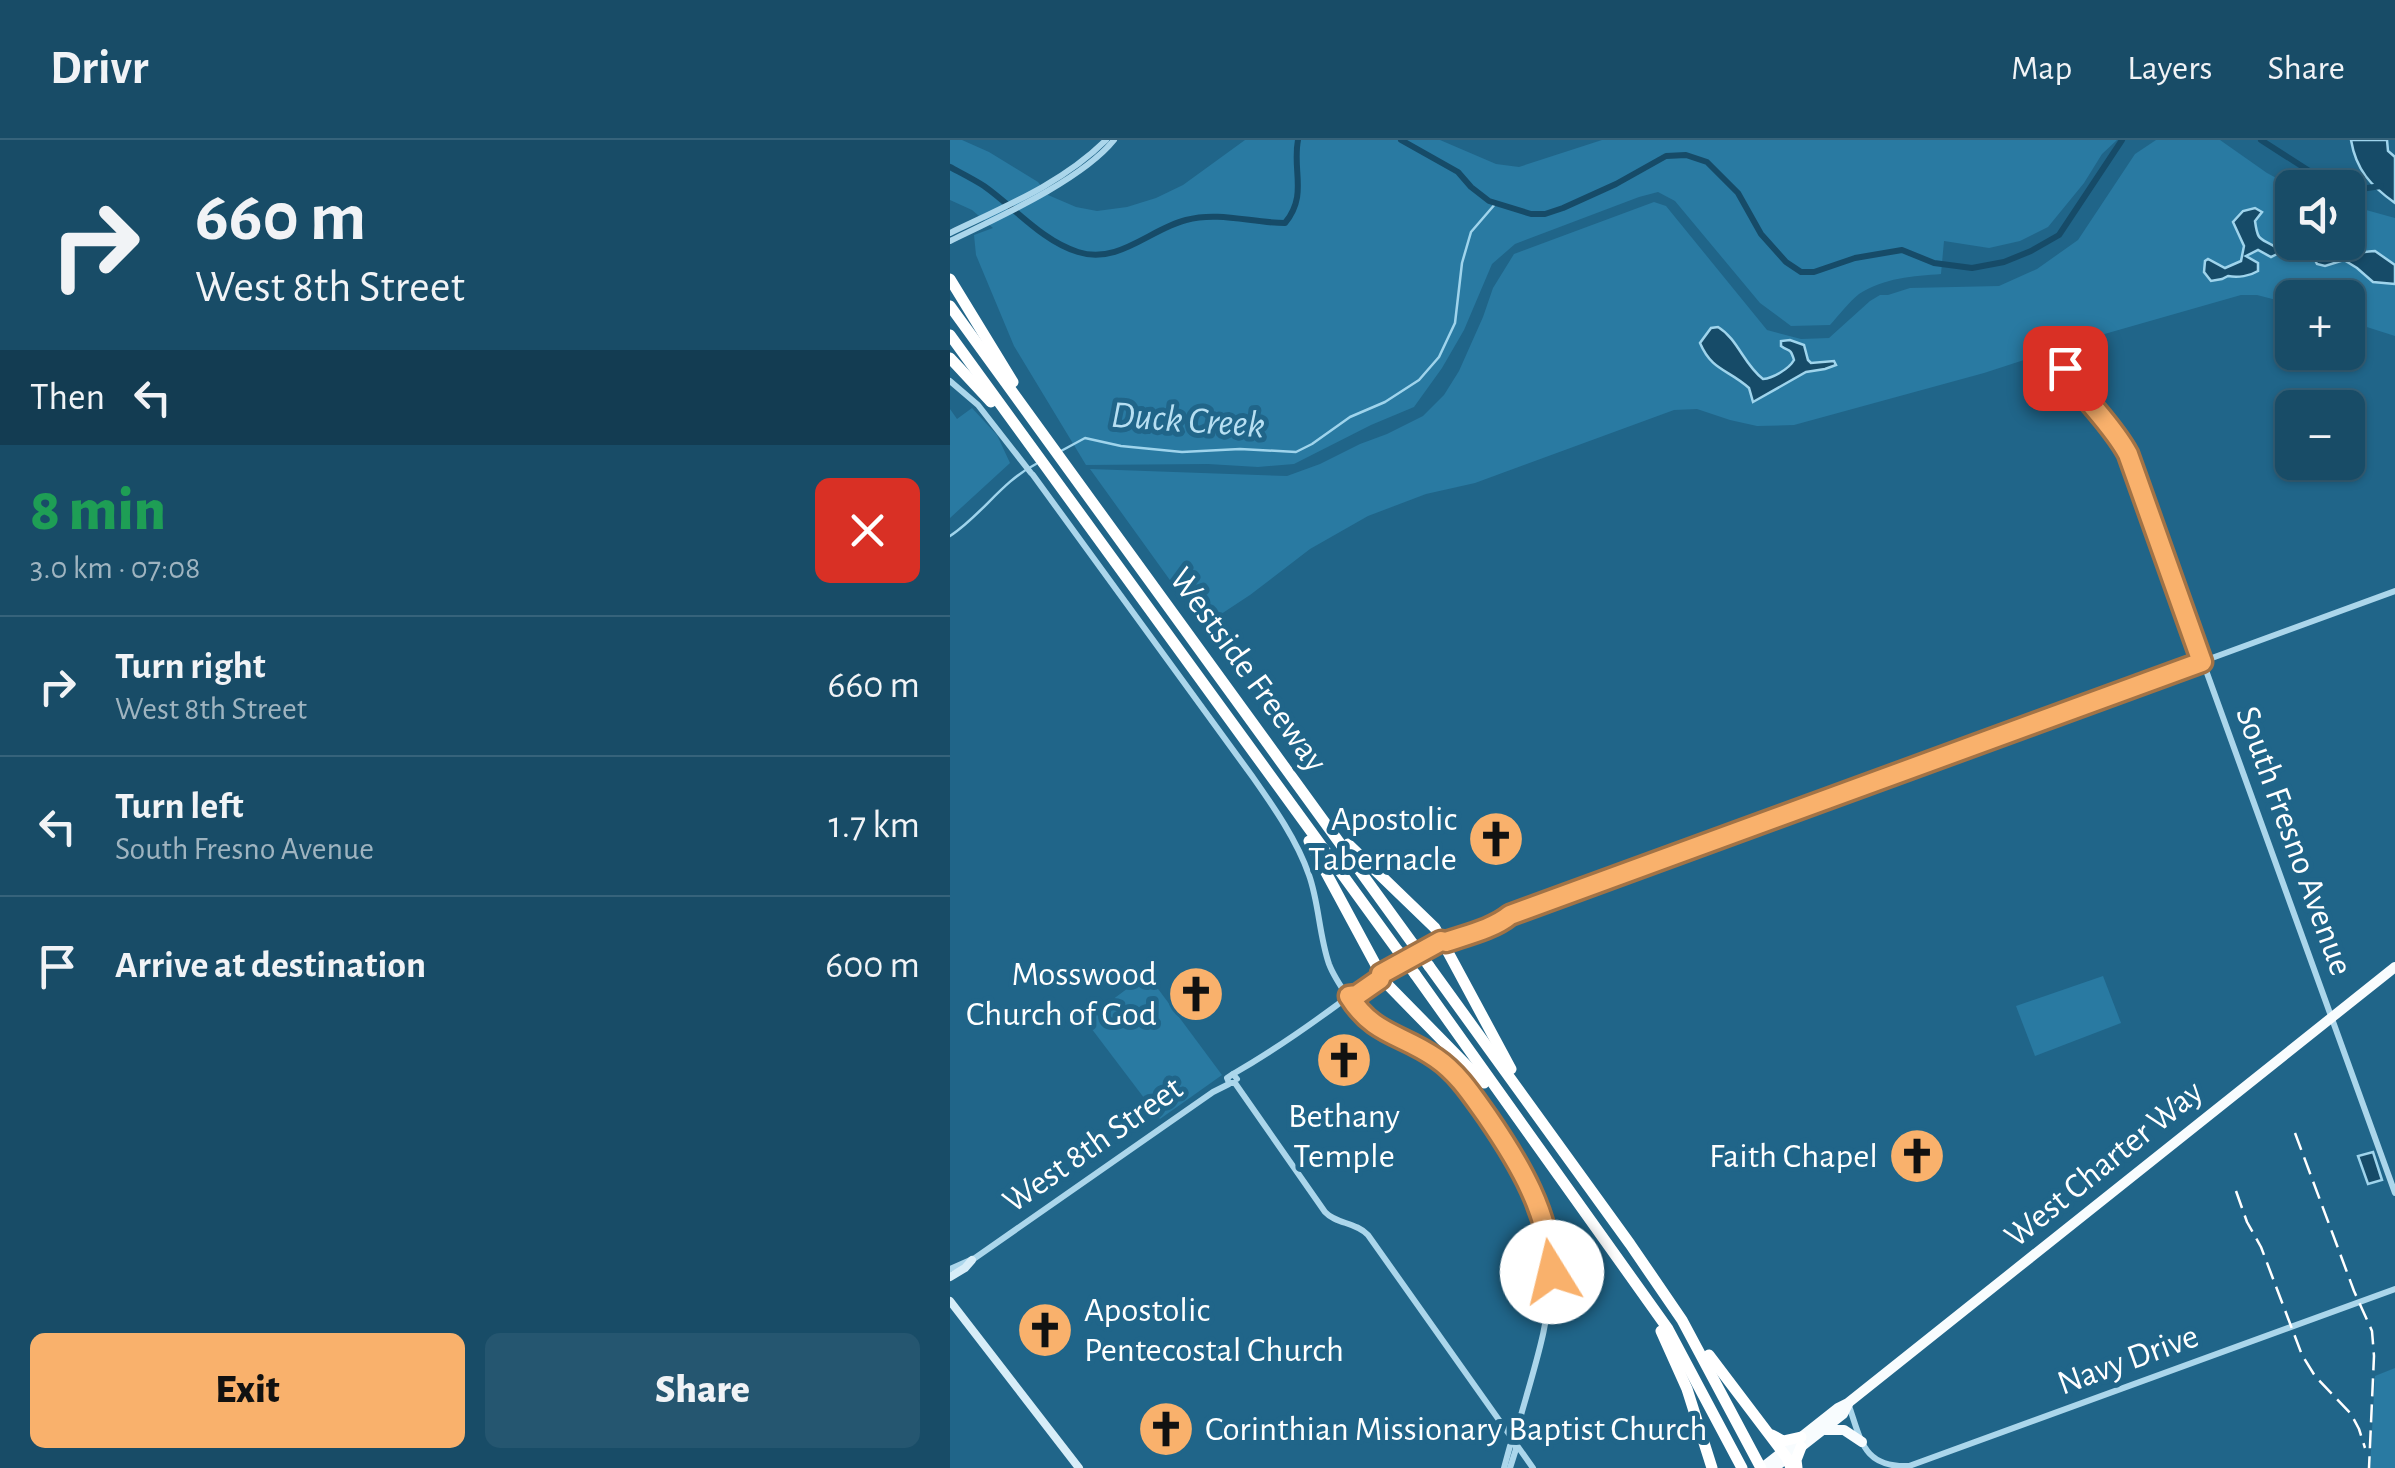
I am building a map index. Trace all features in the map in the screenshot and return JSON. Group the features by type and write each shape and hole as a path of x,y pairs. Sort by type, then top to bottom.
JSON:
{"highway":[{"path":"950,279 1038,426"},
{"name":"Westside Freeway","path":"950,306 1630,1244 1682,1320 1760,1465"},
{"name":"Westside Freeway","path":"950,334 1640,1287 1668,1328 1742,1468"},
{"path":"950,358 1023,443 1034,450"},
{"path":"1302,792 1353,850 1435,928 1530,1107"},
{"path":"1289,800 1296,820 1381,974 1518,1118"},
{"name":"West Charter Way","path":"1774,1468 1789,1462 1801,1442 1838,1408 1848,1404 2395,967"},
{"path":"1640,1287 1686,1389 1711,1466"},
{"path":"1682,1320 1789,1462 1796,1460 1801,1442 1783,1441 1768,1433"},
{"name":"West Charter Way","path":"1801,1442 1843,1414 1848,1404"},
{"path":"1820,1432 1837,1428 1862,1442"},
{"name":"West Charter Way","path":"1760,1465 1789,1462"}],"main road":[{"path":"950,1277 972,1260"},
{"path":"950,1301 1080,1468"}],"street":[{"path":"1039,192 1106,140"},
{"path":"950,241 957,232 1094,160 1114,140"},
{"name":"South Fresno Avenue","path":"2058,352 2074,384 2128,454 2395,1194"},
{"path":"950,380 978,404 1020,457 1252,776 1299,852 1313,888 1330,967 1356,1009 1368,1021 1428,1052 1456,1074 1511,1152 1539,1208 1550,1248 1550,1296 1514,1440 1516,1449 1507,1468"},
{"name":"West 8th Street","path":"1441,941 2395,591"},
{"name":"West 8th Street","path":"950,1269 972,1260 1349,996 1380,979 1381,974 1441,941 1443,936 1503,913 1510,915"},
{"path":"1476,931 1486,919 1500,922"},
{"path":"1232,1080 1329,1217 1358,1226 1368,1236 1533,1468"},
{"name":"Navy Drive","path":"1862,1442 1877,1464 1899,1468 1916,1464 2395,1289"},
{"path":"1848,1404 1862,1442"}],"shaded area":[{"path":"950,140 962,140 989,152 1038,182 1048,195 1097,211 1156,198 1183,185 1245,140 1440,140 1496,164 1519,167 1602,140 2117,140 2102,154 2048,227 2020,241 1989,248 1944,241 1941,274 1878,284 1855,297 1830,325 1791,326 1760,303 1675,201 1658,192 1515,244 1492,264 1464,330 1414,407 1294,464 1258,467 1086,465 1014,346 976,255 974,235 993,228 972,210 950,200"},
{"path":"2156,140 2220,140 2275,177 2275,260 2365,260 2365,210 2395,218 2395,336 2365,326 2365,280 2275,280 2275,300 2241,295 1984,373 1794,425 1757,426 1697,409 1674,410 1475,483 1426,494 1368,516 1310,549 1203,626 1090,469 1287,476 1387,434 1423,416 1444,395 1459,371 1493,288 1514,254 1654,202 1666,206 1767,330 1801,339 1829,338 1880,295 1910,288 1999,286 2037,269 2078,240 2135,154"},
{"path":"2351,140 2387,140 2388,151 2395,157 2395,203 2366,176"},
{"path":"2255,208 2262,212 2255,221 2259,236 2275,247 2275,255 2271,257 2258,250 2246,256 2258,263 2258,271 2211,281 2204,272 2208,259 2225,268 2241,261 2244,246 2233,222 2243,211"},
{"path":"2375,251 2395,265 2395,284 2373,282 2344,260 2365,260 2365,252"},
{"path":"2315,260 2344,260 2325,266"},
{"path":"1718,327 1763,379 1794,360 1781,341 1804,345 1811,363 1834,361 1836,365 1806,372 1753,402 1749,388 1715,365 1700,343 1711,328"},
{"path":"972,408 997,435 1010,463 950,518 950,409 957,419"},
{"path":"1147,974 1222,1075 1160,1119 1085,1020"},
{"path":"2103,976 2121,1023 2035,1056 2016,1006"},
{"path":"2373,1152 2382,1180 2368,1184 2358,1156"},
{"path":"2395,1368 2395,1468 2370,1468 2375,1376"}],"waterway":[{"path":"950,167 984,186 1052,240 1078,252 1107,254 1186,220 1223,217 1285,223 1298,193 1298,140"},
{"path":"1401,140 1458,172 1489,201 1531,214 1563,208 1666,156 1686,155 1707,162 1738,193 1761,234 1786,262 1801,272 1902,250 1934,263 1972,268 2004,262 2031,251 2059,235 2122,140"},
{"path":"2261,140 2308,170"},
{"path":"2365,188 2381,186"},
{"name":"Duck Creek","path":"1061,451 1085,438 1182,452 1296,452 1312,444 1350,417 1385,402 1419,380 1439,357 1455,323 1462,263 1471,232 1496,203"},
{"name":"Duck Creek","path":"950,536 1013,479 1036,464"}],"railway":[{"path":"2295,1133 2372,1331 2369,1468"},
{"path":"2236,1191 2302,1355 2315,1376 2351,1414 2365,1448"}],"place":[{"name":"Apostolic Tabernacle","path":"1496,839"},
{"name":"Mosswood Church of God","path":"1196,994"},
{"name":"Bethany Temple","path":"1344,1060"},
{"name":"Faith Chapel","path":"1917,1156"},
{"name":"Apostolic Pentecostal Church","path":"1045,1330"},
{"name":"Corinthian Missionary Baptist Church","path":"1166,1429"}],"route":[{"path":"1552,1272 1547,1236 1534,1196 1511,1152 1467,1088 1436,1057 1368,1021 1349,996 1380,979 1392,966 1441,941 2202,662 2128,454 2065,368"}]}
